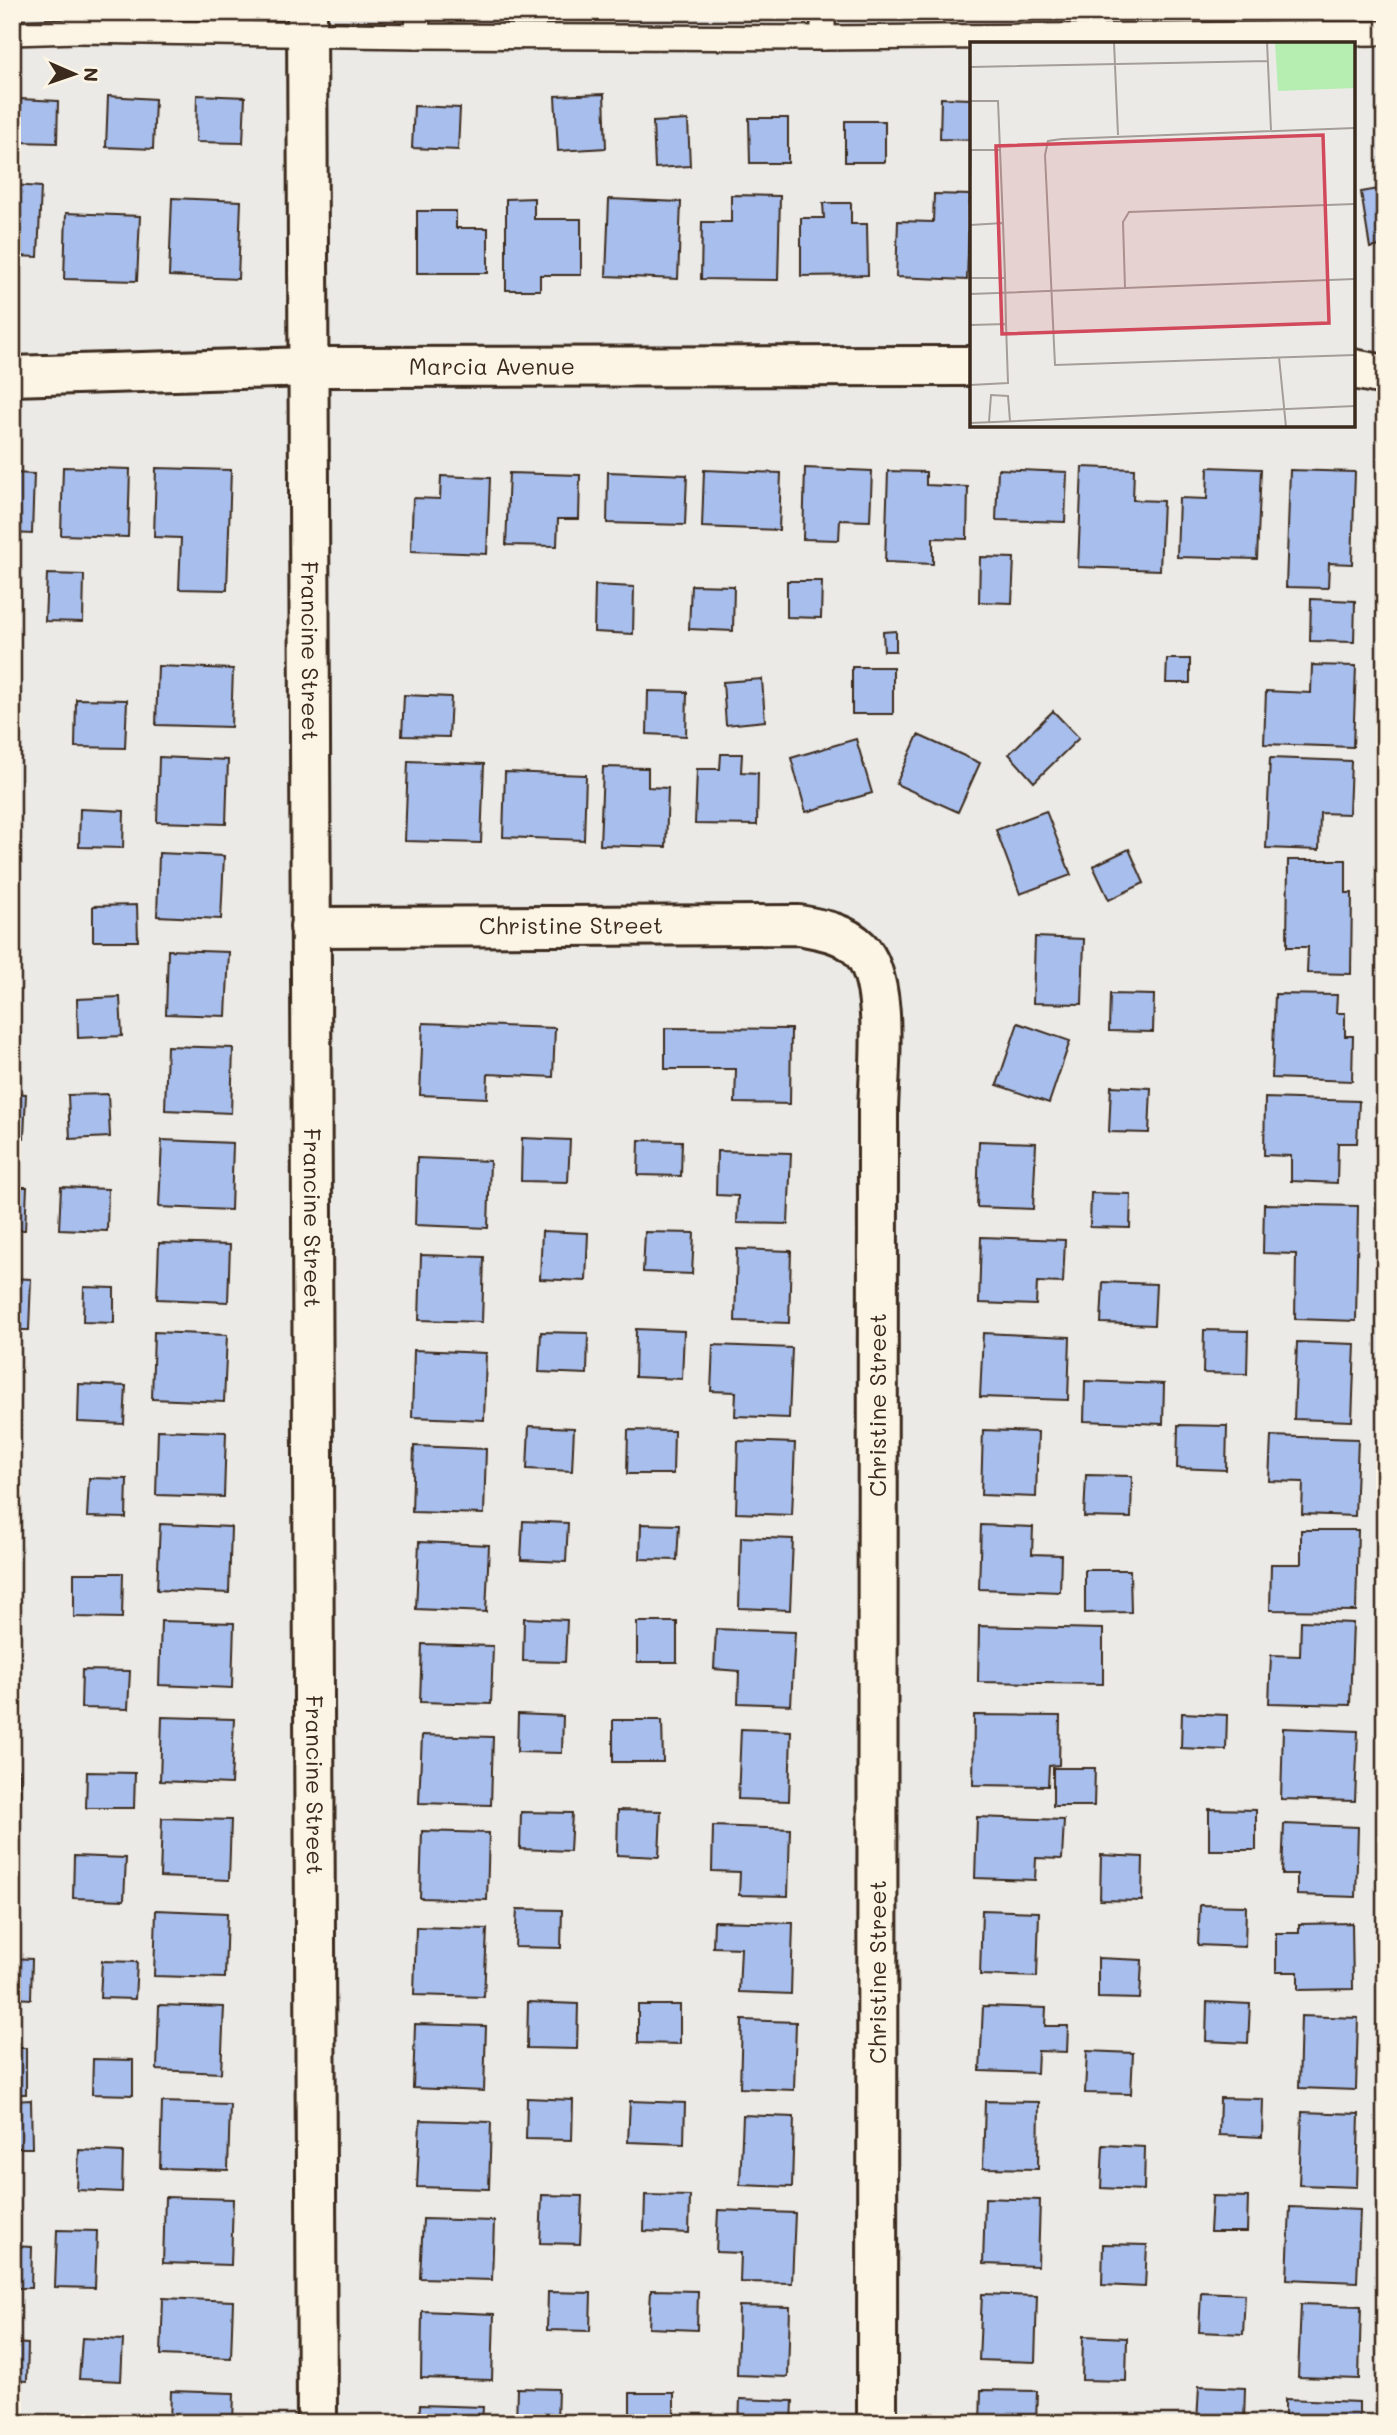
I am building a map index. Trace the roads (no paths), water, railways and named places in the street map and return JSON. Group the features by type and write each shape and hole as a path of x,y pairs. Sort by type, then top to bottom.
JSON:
{"street":[{"name":"Francine Street","path":"307,23 317,2423"},
{"name":"Marcia Avenue","path":"12,376 308,368 970,366"},
{"path":"1355,369 1385,374"},
{"name":"Christine Street","path":"310,927 799,925 834,932 860,948 876,977 880,1016 877,2423"}],"lane":[{"path":"417,36 418,12"},
{"path":"823,12 823,38"},
{"path":"12,33 77,22 307,23 417,36 823,38 1374,26"}]}
